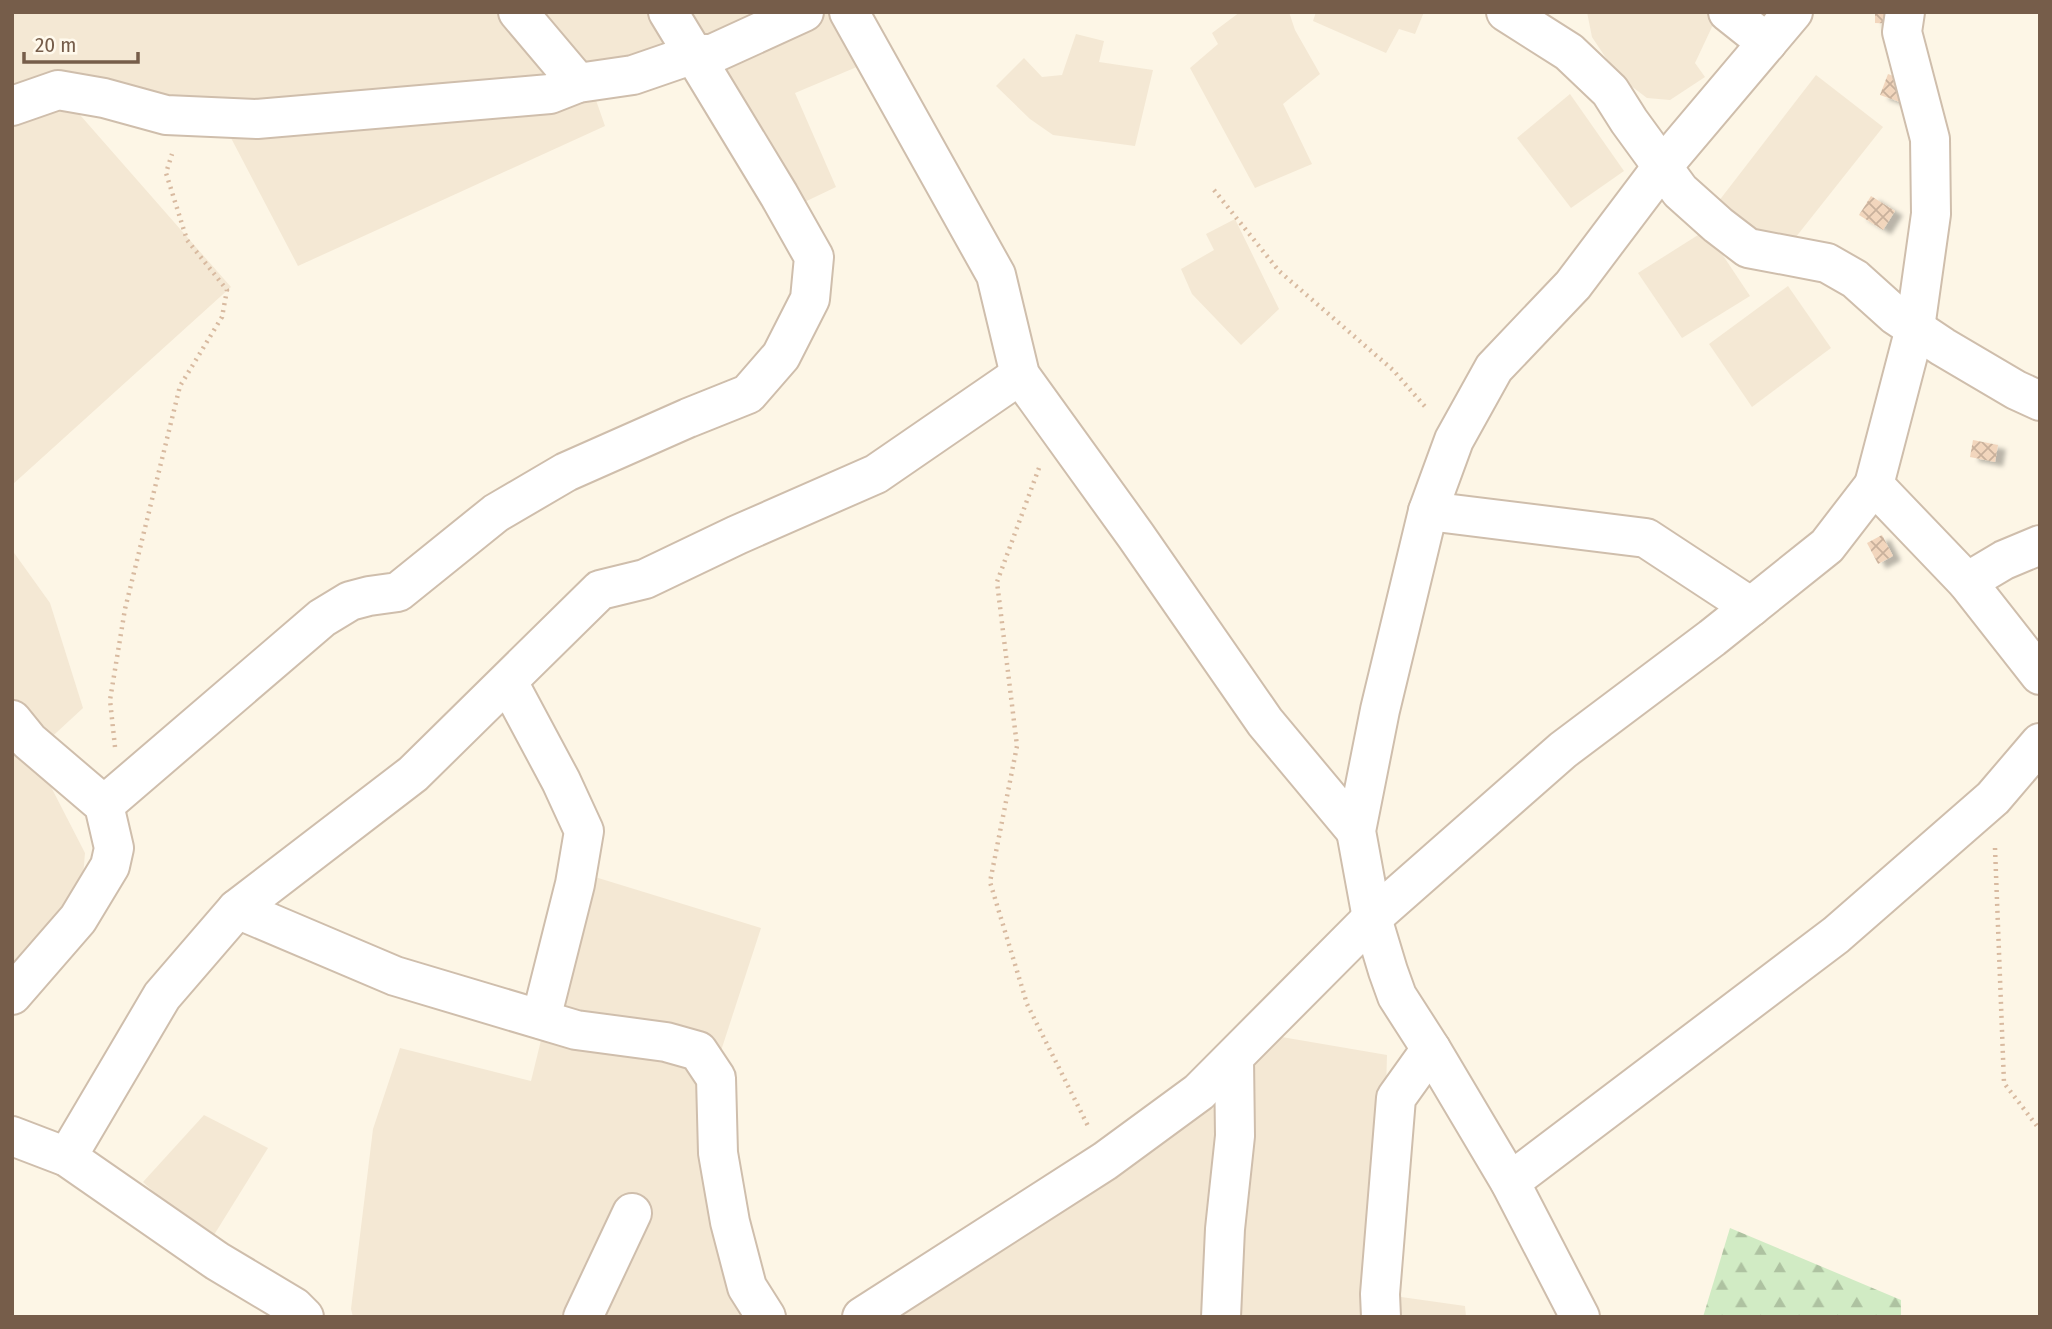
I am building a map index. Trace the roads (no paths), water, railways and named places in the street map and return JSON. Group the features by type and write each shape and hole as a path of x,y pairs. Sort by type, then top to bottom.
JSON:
{"street":[{"path":"518,12 578,83"},
{"path":"96,799 322,618 350,601 398,592 496,513 566,472 748,394 780,356 810,299 814,257 668,12"},
{"path":"12,106 58,90 104,97 166,115 257,119 550,94 578,83 633,75 694,54 712,54 804,12"},
{"path":"849,12 996,275 1020,375 1265,722 1356,831"},
{"path":"1506,12 1569,52 1610,91 1680,191 1717,225 1748,248 1827,262 1855,279 1895,315 2006,384 2040,401"},
{"path":"1728,12 1767,43"},
{"path":"1580,1317 1510,1182 1431,1049 1396,996 1372,918 1356,831 1380,710 1428,511 1454,440 1494,368 1573,285 1662,167 1793,12"},
{"path":"862,1317 1105,1161 1199,1092 1372,918 1563,750 1751,607 1826,546 1874,485 1915,328 1931,214 1930,139 1902,32 1905,12"},
{"path":"67,1157 162,996 237,909 413,774 600,590 645,579 876,474 1020,375"},
{"path":"1874,485 1967,582 2040,675"},
{"path":"1428,511 1646,538 1751,607"},
{"path":"1967,582 2004,560 2040,545"},
{"path":"508,682 561,781 584,831 575,884 541,1019"},
{"path":"12,720 29,741 96,799 114,848 110,866 78,919 12,995"},
{"path":"1510,1182 1836,935 1993,798 2040,743"},
{"path":"237,909 395,976 576,1030 666,1042 698,1051 716,1078 718,1153 730,1222 747,1287 766,1317"},
{"path":"1381,1317 1380,1294 1396,1098 1431,1049"},
{"path":"1221,1317 1225,1229 1235,1136 1234,1059"},
{"path":"12,1136 67,1157 217,1261 294,1307 304,1317"},
{"path":"583,1317 632,1213"}]}
